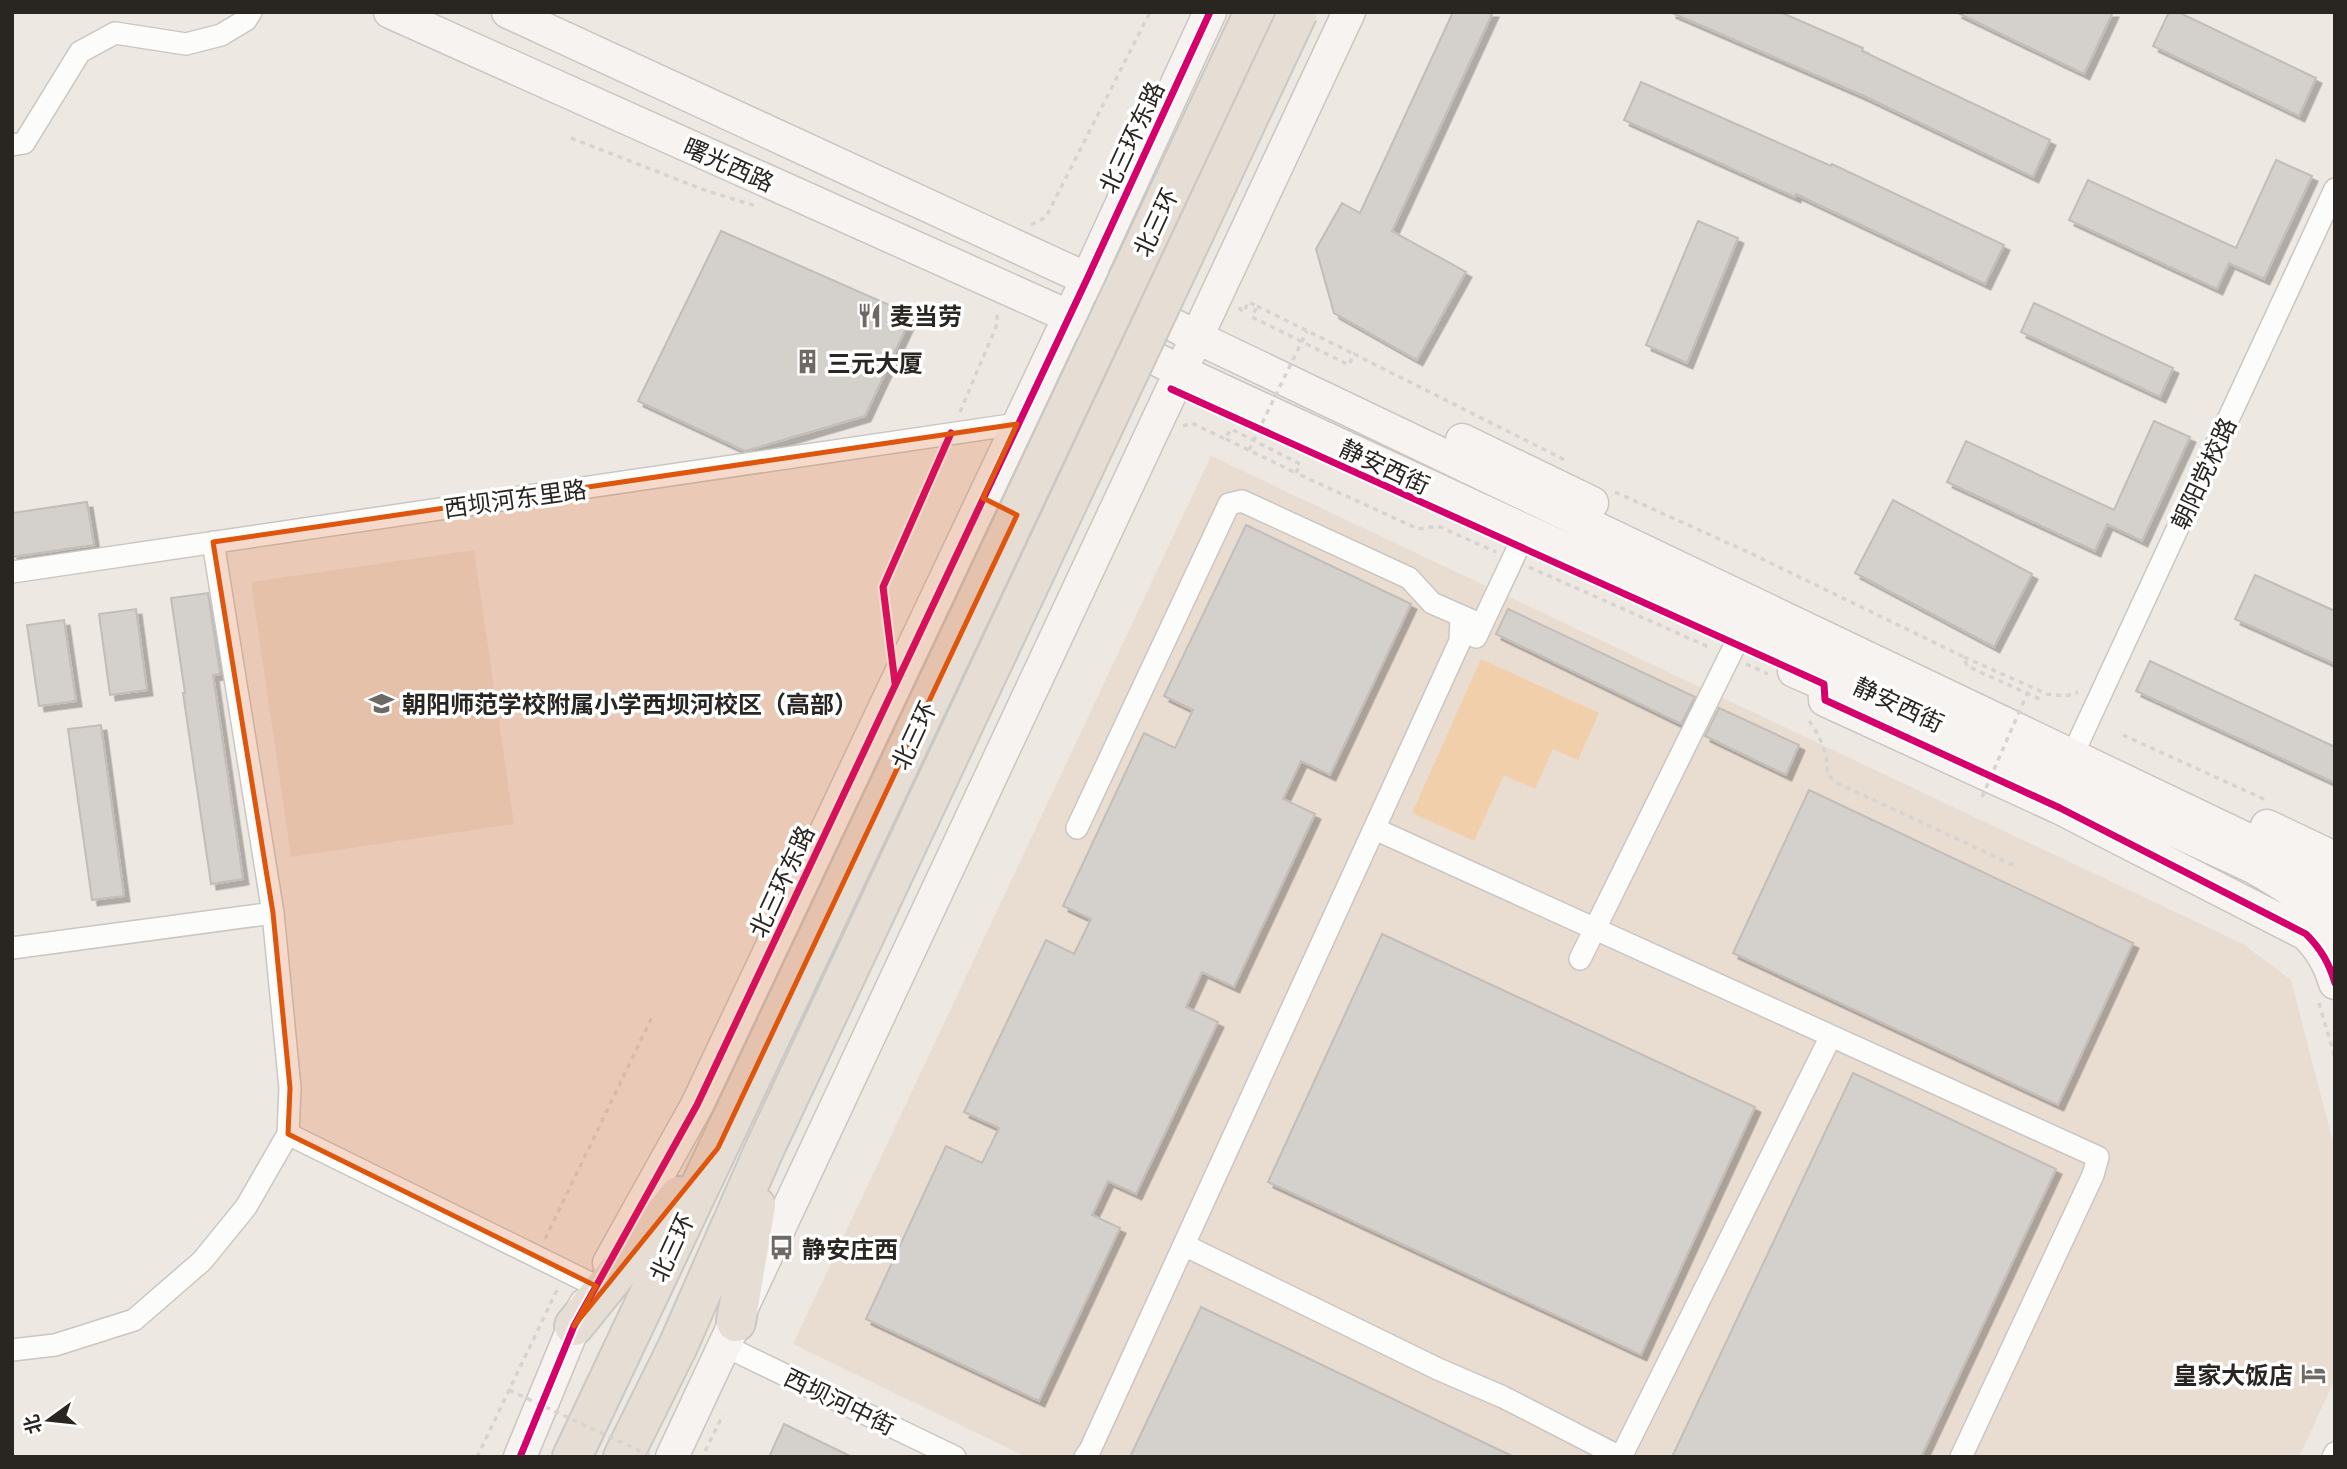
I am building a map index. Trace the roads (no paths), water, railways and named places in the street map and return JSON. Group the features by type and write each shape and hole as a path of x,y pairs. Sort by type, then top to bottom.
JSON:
{"highway":[{"name":"北三环","path":"572,1457 1254,12"},
{"name":"北三环","path":"623,1457 678,1346 765,1148 1298,12"},
{"path":"557,1324 718,1148"},
{"path":"730,1334 765,1148"}],"street":[{"path":"12,145 24,143 80,52 115,33 186,44 221,36 246,20 251,12"},
{"name":"曙光西路","path":"390,12 1068,316 1175,380"},
{"name":"曙光西路","path":"508,12 1199,329"},
{"name":"北三环东路","path":"520,1457 557,1324 596,1286 697,1105 1210,12"},
{"path":"672,1457 1349,12"},
{"path":"1175,88 1288,142"},
{"name":"朝阳党校路","path":"2077,747 2335,189"},
{"path":"1199,329 1533,473 2077,747 2326,854 2335,861"},
{"name":"静安西街","path":"1199,329 1581,521 2077,747 2282,856 2312,875 2335,895"},
{"name":"静安西街","path":"1175,380 1519,546 1736,644 2251,866 2281,882 2307,902 2335,937"},
{"name":"西坝河东里路","path":"12,572 1017,424"},
{"path":"1533,473 1581,521"},
{"path":"982,498 1093,555"},
{"path":"1077,828 1228,503 1242,501 1409,578 1432,603 1461,616 1479,632 1519,546"},
{"path":"12,1350 55,1345 134,1320 202,1261 246,1207 289,1134 290,1088 273,913 213,542"},
{"path":"1085,1457 1460,642 1461,616"},
{"path":"1580,959 1736,644 1824,684 1825,700 2060,808 2306,934 2320,947 2335,983"},
{"path":"1375,829 2098,1157 2093,1175 1961,1457"},
{"path":"12,948 273,913"},
{"path":"1184,1245 1438,1369 1503,1397 1620,1457 1831,1036"},
{"path":"289,1134 596,1286"},
{"name":"西坝河中街","path":"730,1334 955,1457"}],"place":[{"name":"麦当劳","path":"870,315"},
{"name":"三元大厦","path":"807,362"},
{"name":"朝阳师范学校附属小学西坝河校区（高部）","path":"382,703"},
{"name":"静安庄西","path":"782,1248"},
{"name":"皇家大饭店","path":"2313,1374"}]}
